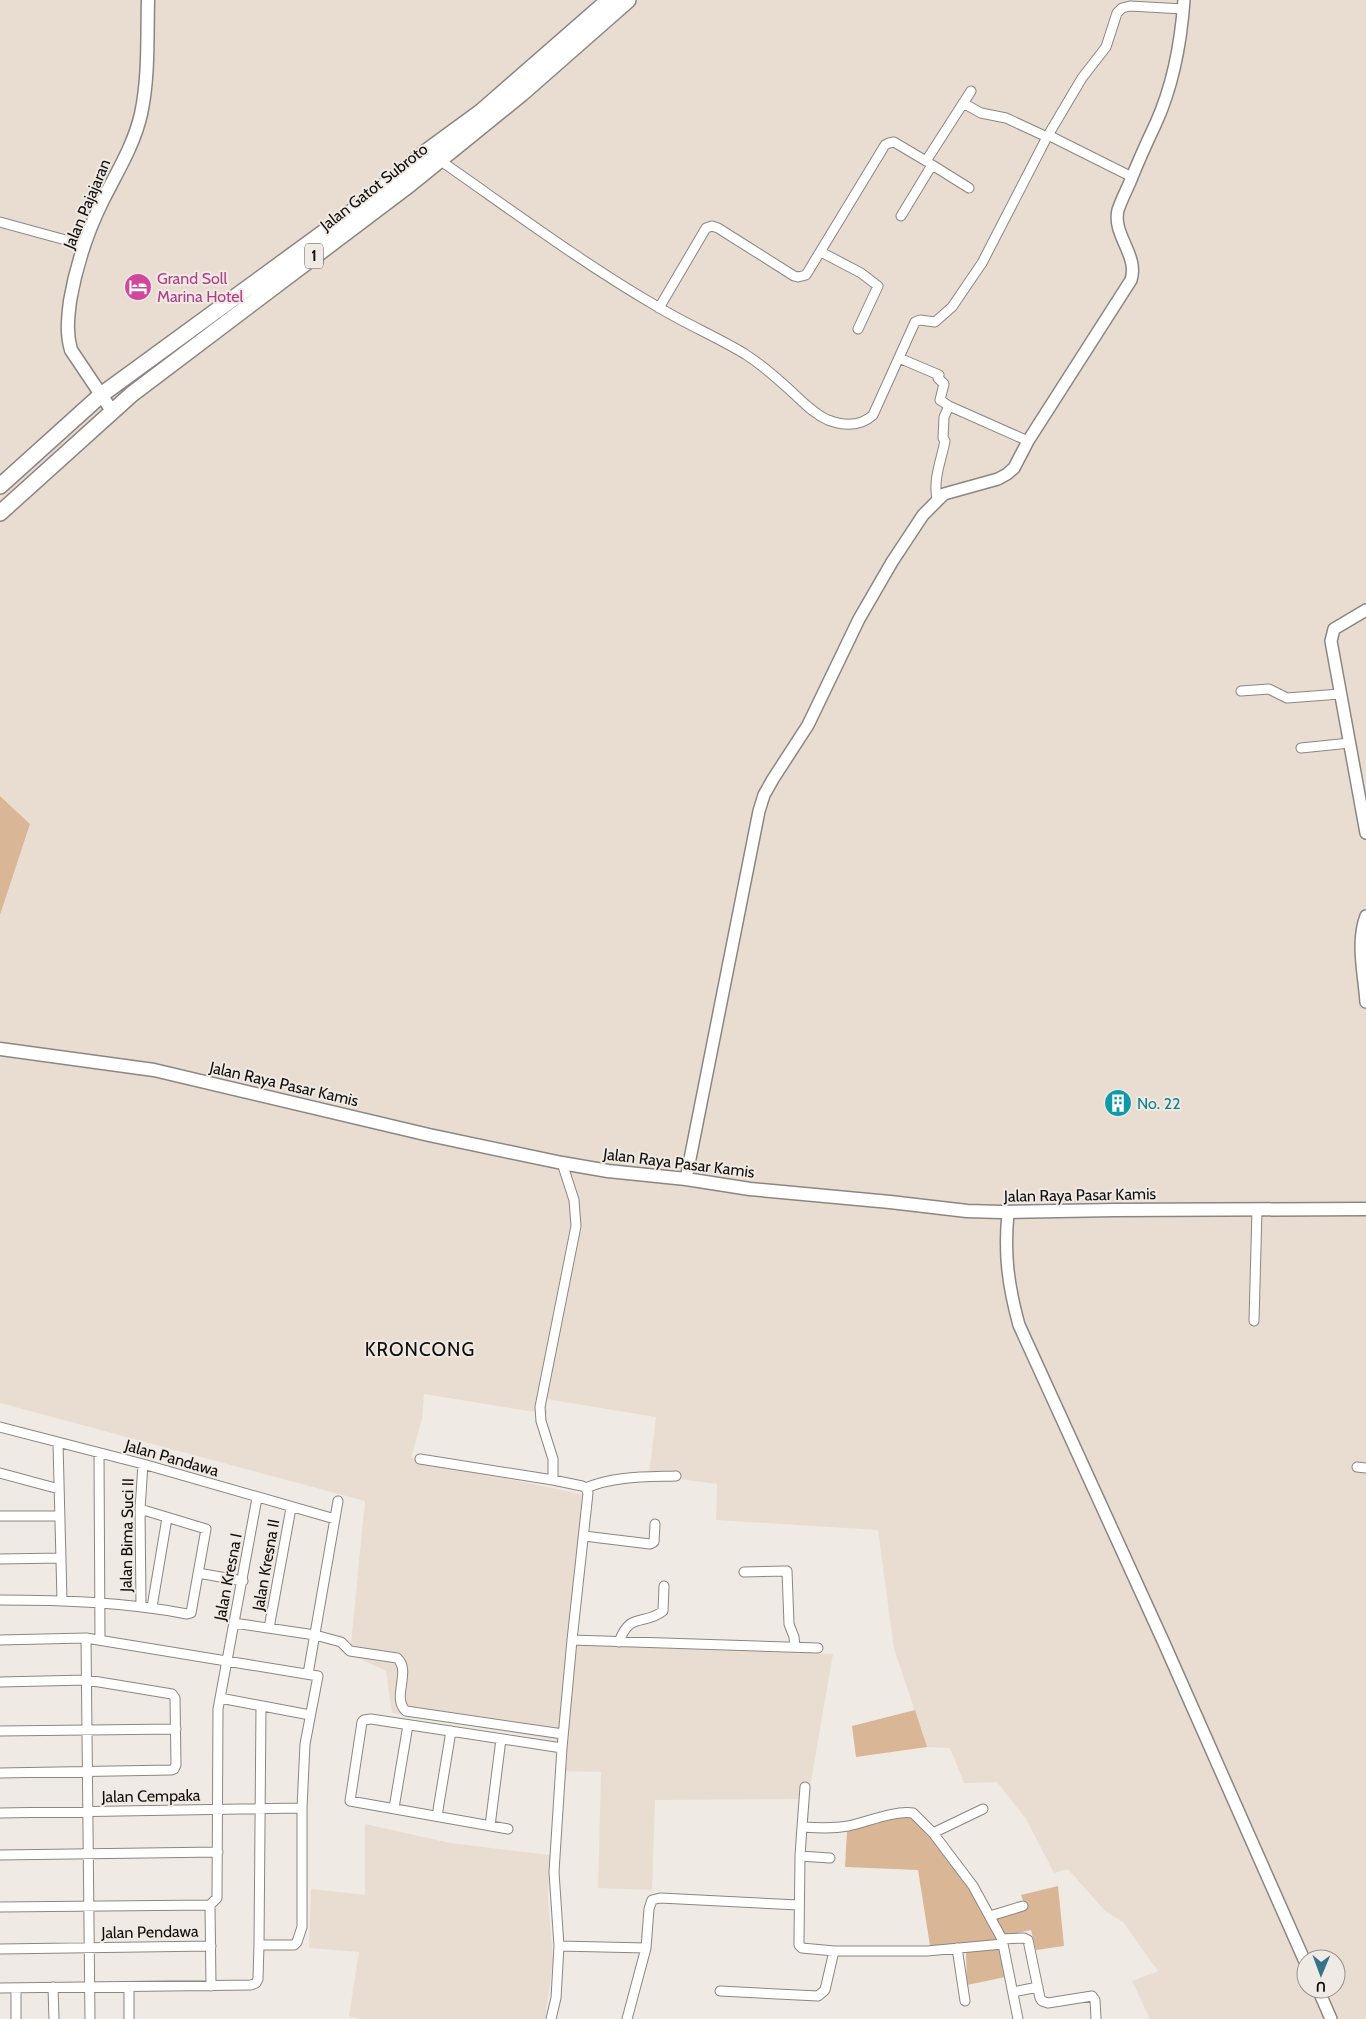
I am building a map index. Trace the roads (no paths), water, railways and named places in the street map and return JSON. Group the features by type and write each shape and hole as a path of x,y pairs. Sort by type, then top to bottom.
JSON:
{"highway":[{"name":"Jalan Gatot Subroto","path":"0,486 101,395 353,211 521,94 550,59 610,0"},
{"name":"Jalan Gatot Subroto","path":"550,59 627,0"},
{"name":"Jalan Gatot Subroto","path":"0,513 112,411 246,306 410,184 434,154"}],"main road":[{"name":"Jalan Pajajaran","path":"112,411 75,357 68,339 69,312 73,286 84,245 96,215 133,141 141,113 147,53 148,0"},
{"name":"Jalan Raya Pasar Kamis","path":"0,1049 154,1070 562,1163 608,1171 686,1179 750,1189 968,1211 1366,1209"}],"street":[{"path":"434,154 590,264 658,308 709,334 758,363 814,412 839,424 862,423 873,415 915,322 920,320 930,322 939,320 952,307 982,263 1048,136 1091,64 1106,47 1120,9 1130,6 1184,4 1180,45 1172,78 1157,120 1120,205 1117,218 1119,230 1130,254 1133,268 1131,280 1028,441 1014,468 998,479 954,490 937,499 923,515 859,619 808,725 764,796 759,811 686,1179"},
{"path":"901,216 971,91"},
{"path":"964,103 981,113 1006,118 1048,136 1132,178"},
{"path":"658,308 708,227 718,228 796,276 806,275 887,144 894,142 969,188"},
{"path":"0,222 84,245"},
{"path":"821,252 860,273 878,286 858,329"},
{"path":"899,358 939,375 938,378 944,384 940,400 949,406 1028,441"},
{"path":"937,499 936,480 945,442 943,438 944,418 949,406"},
{"path":"1366,610 1338,625 1332,634 1331,642 1366,832"},
{"path":"1241,691 1269,689 1287,698 1340,694"},
{"path":"1301,748 1350,743"},
{"path":"1366,916 1363,924 1362,939 1366,1002"},
{"path":"552,1480 553,1459 541,1421 540,1407 576,1226 574,1200 562,1163"},
{"path":"1254,1321 1257,1210"},
{"path":"1008,1212 1006,1255 1009,1281 1019,1325 1160,1634 1299,1949"},
{"name":"Jalan Pandawa","path":"0,1427 142,1464 335,1519"},
{"path":"58,1443 62,1600"},
{"path":"99,1454 100,1640"},
{"path":"420,1459 552,1480 586,1488 620,1478 676,1476"},
{"name":"Jalan Bima Suci II","path":"141,1606 140,1509 142,1464"},
{"path":"0,1474 59,1489"},
{"path":"551,2019 556,1998 559,1946 554,1872 562,1748 588,1496 586,1488"},
{"name":"Jalan Kresna I","path":"210,1905 215,1901 218,1894 218,1709 257,1498"},
{"path":"308,1674 338,1501"},
{"name":"Jalan Kresna II","path":"269,1628 291,1508"},
{"path":"0,1600 99,1602 191,1613 206,1529 140,1509"},
{"path":"0,1516 60,1516"},
{"path":"152,1607 167,1518"},
{"path":"584,1536 650,1544 654,1542 655,1524"},
{"path":"0,1560 60,1558"},
{"path":"744,1572 787,1571 789,1624 794,1637 795,1647"},
{"path":"198,1573 243,1581"},
{"path":"619,1642 623,1632 632,1622 663,1611 664,1586"},
{"path":"234,1622 315,1635 341,1642 350,1651 399,1659 402,1668 401,1701 402,1707 406,1711 563,1734"},
{"path":"86,1638 90,2019"},
{"path":"0,1640 86,1638 318,1676 305,1744 302,1808 302,1927 298,1942 294,1946 259,1945"},
{"path":"572,1640 818,1648"},
{"path":"0,1682 87,1680 172,1694 175,1698 176,1728 176,1767 171,1770 0,1773"},
{"path":"220,1698 310,1715"},
{"path":"0,1988 252,1986 256,1984 258,1979 259,1945 261,1706"},
{"path":"508,1829 350,1801 361,1726 364,1720 562,1748"},
{"path":"394,1808 408,1725"},
{"path":"0,1730 176,1728"},
{"path":"437,1816 451,1731"},
{"path":"490,1826 500,1739"},
{"path":"805,1787 800,1856 798,1941 800,1947 834,1951 927,1951 1024,1938 1028,1940 1040,1998 1045,2003 1092,1996 1095,2000 1096,2019"},
{"name":"Jalan Cempaka","path":"0,1813 302,1808"},
{"path":"933,1833 983,1809"},
{"path":"802,1827 837,1828 907,1812 916,1814 933,1833 973,1886 990,1916 1002,1941 1018,2019"},
{"path":"0,1855 218,1852"},
{"path":"800,1856 830,1858"},
{"path":"627,2019 646,1948 650,1903 656,1898 799,1905"},
{"path":"0,1907 210,1905"},
{"name":"Jalan Pendawa","path":"210,1905 212,1986"},
{"path":"990,1916 1023,1906"},
{"name":"Jalan Pendawa","path":"0,1949 211,1946"},
{"path":"559,1946 646,1948"},
{"path":"958,1948 965,2001"},
{"path":"720,1991 818,1996 825,1990 834,1951"},
{"path":"1013,1992 1038,1986"},
{"path":"53,1987 54,2019"},
{"path":"129,1987 129,2019"},
{"path":"16,1988 16,2019"},
{"path":"1323,1999 1332,2019"}],"place":[{"name":"Grand Soll Marina Hotel","path":"138,287"},
{"name":"No. 22","path":"1118,1103"}],"district":[{"name":"KRONCONG","path":"420,1349"}]}
